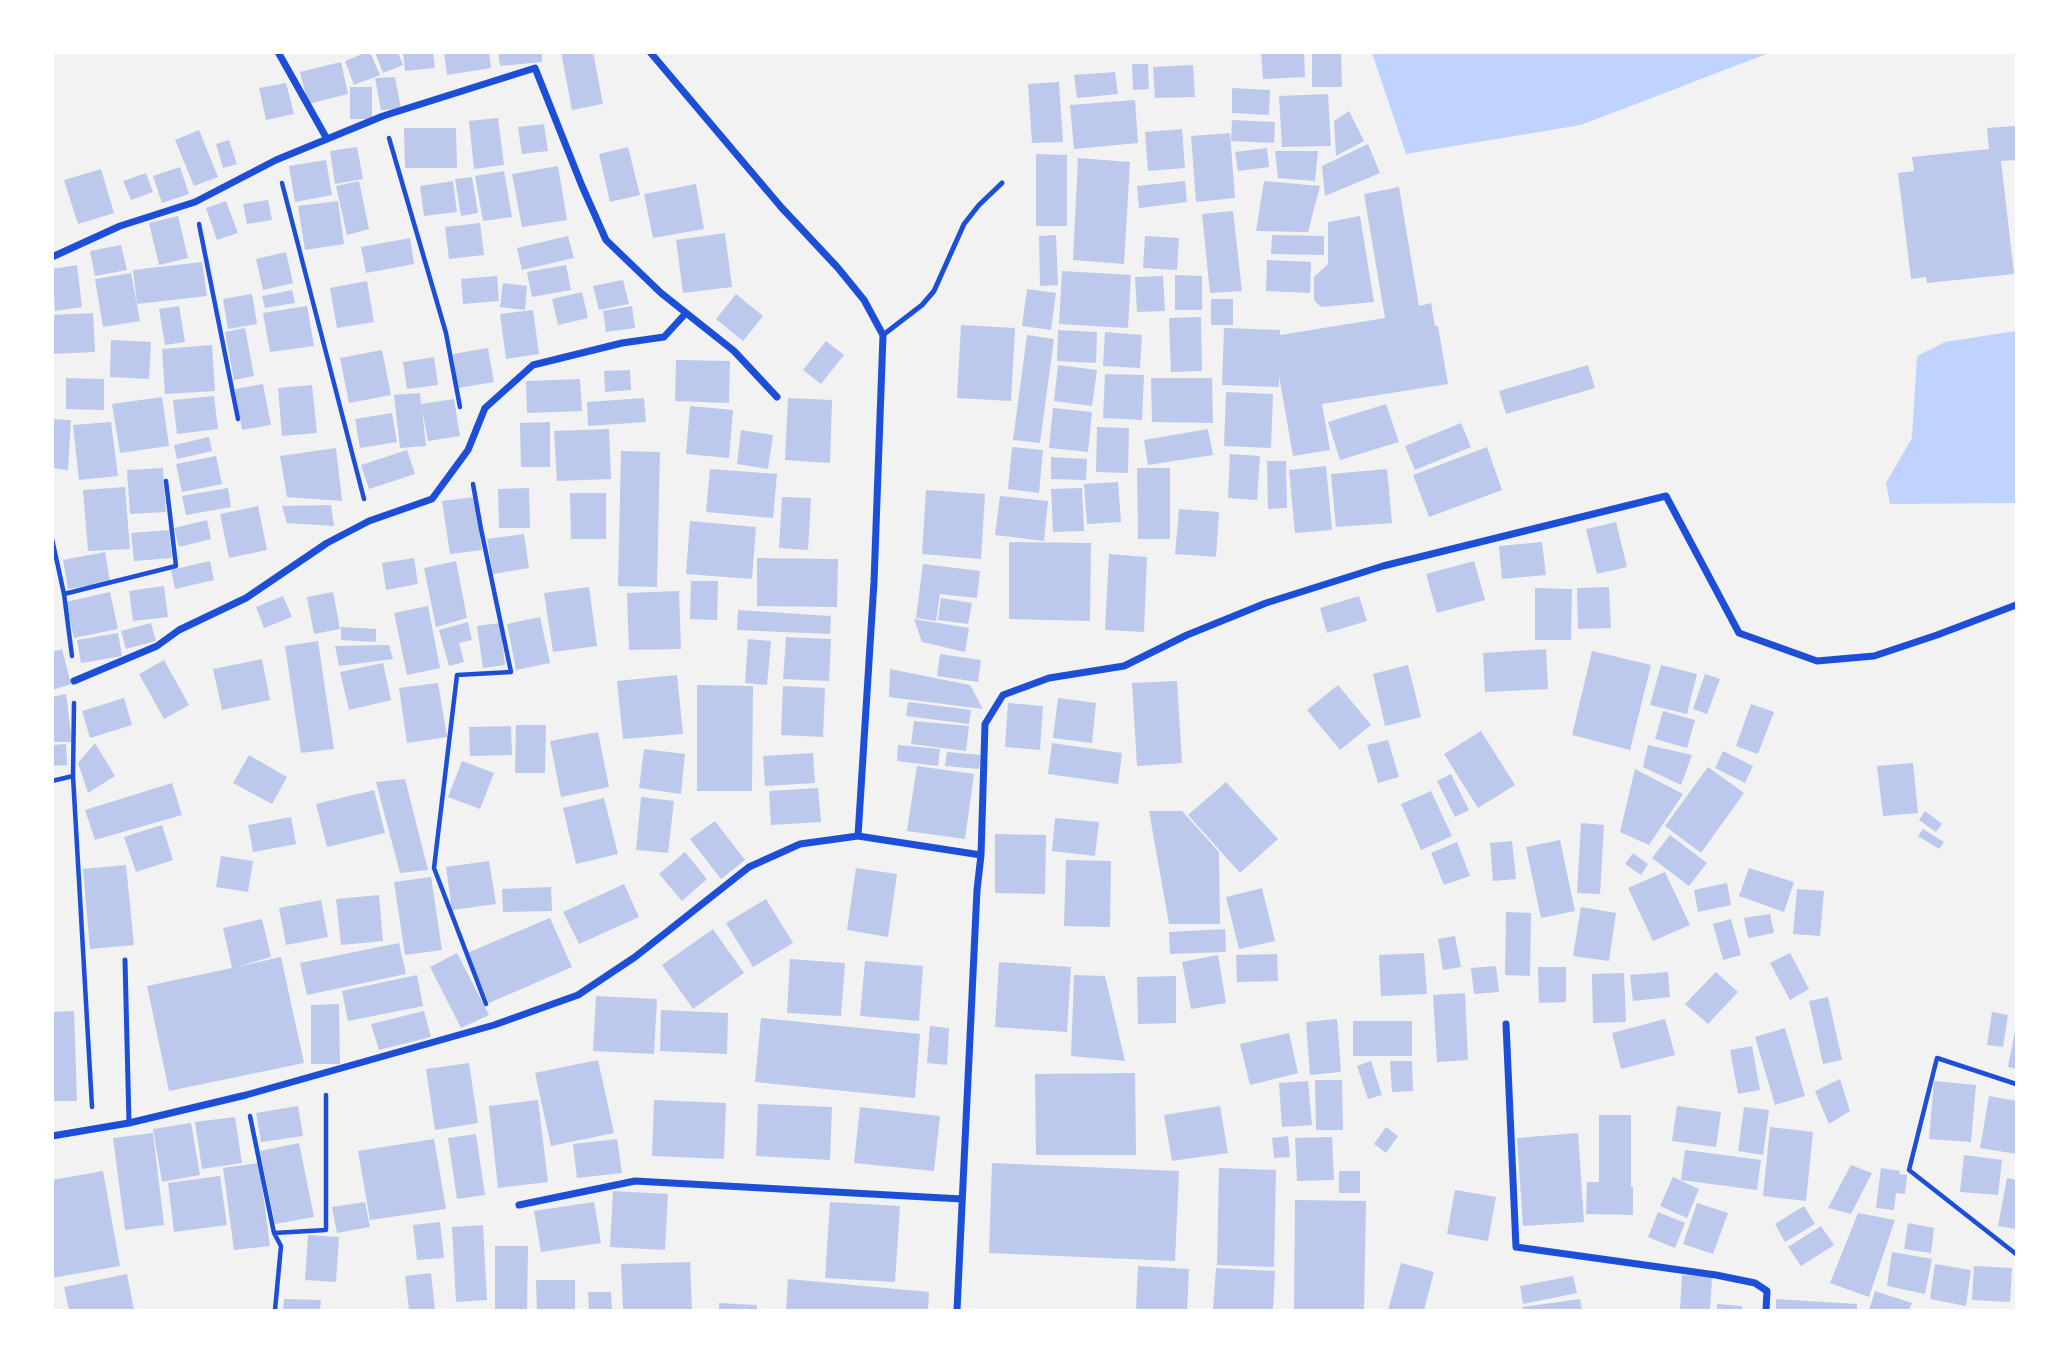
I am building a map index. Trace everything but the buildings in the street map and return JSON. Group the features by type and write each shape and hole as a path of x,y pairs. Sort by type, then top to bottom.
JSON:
{"street":[{"path":"278,52 327,139"},
{"path":"650,52 780,207 838,268 864,300 883,335 874,582 858,836"},
{"path":"52,257 120,226 195,202 276,160 383,116 535,68 606,240 660,293 734,351 777,397"},
{"path":"74,681 157,646 179,630 246,598 327,543 369,521 432,499 468,450 485,408 533,365 622,343 664,337 686,313"},
{"path":"957,1311 977,890 981,855 985,724 1003,695 1049,678 1124,666 1187,635 1266,603 1383,566 1666,496 1739,633 1817,661 1874,656 2017,605"},
{"path":"52,1136 129,1123 246,1095 494,1024 578,995 635,957 749,867 800,844 858,836 981,855"},
{"path":"1506,1024 1516,1247 1716,1275 1755,1283 1767,1291 1766,1311"},
{"path":"519,1205 635,1181 962,1199"}],"lane":[{"path":"883,335 922,305 934,291 964,224 1002,183"},
{"path":"125,960 129,1123"}],"path":[{"path":"383,116 446,333 481,529 512,672 457,675 434,869 494,1024"},
{"path":"276,160 369,521"},
{"path":"195,202 238,419"},
{"path":"65,594 176,565 166,481"},
{"path":"52,539 65,594 74,681 73,776 93,1128"},
{"path":"52,781 73,776"},
{"path":"2017,1084 1937,1058 1909,1170 2017,1254"},
{"path":"274,1233 326,1230 326,1073"},
{"path":"246,1095 274,1233 281,1247 275,1311"}],"water":[{"path":"1372,52 1769,53 1581,125 1406,154"},
{"path":"2016,331 2016,503 1890,504 1886,483 1912,438 1917,356 1945,342"}]}
